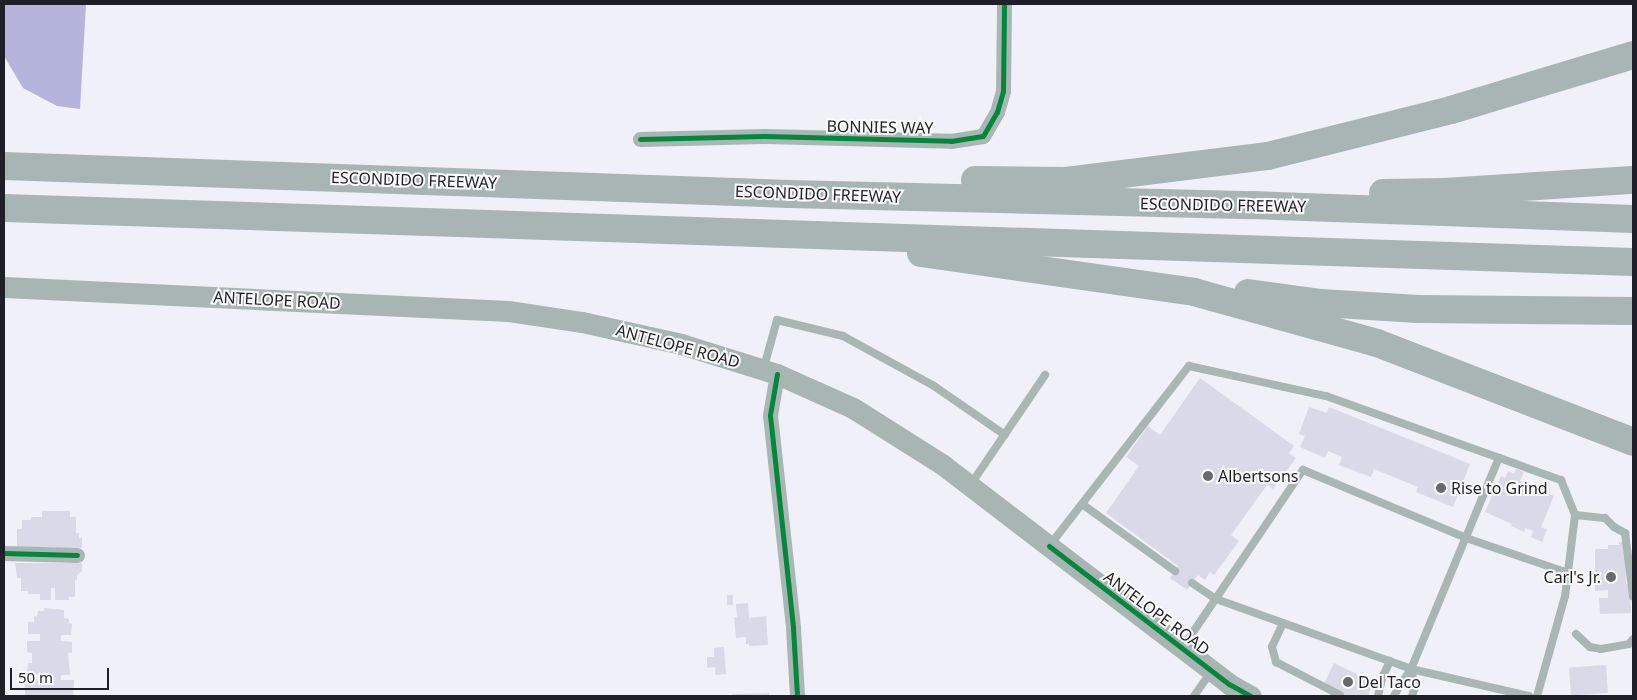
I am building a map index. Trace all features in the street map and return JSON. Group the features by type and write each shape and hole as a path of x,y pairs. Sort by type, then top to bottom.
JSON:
{"highway":[{"path":"789,194 885,180 1066,181 1268,156 1451,110 1633,55"},
{"name":"ESCONDIDO FREEWAY","path":"4,166 789,194 1252,206 1633,219"},
{"path":"1252,206 1287,192 1445,192 1633,180"},
{"path":"4,208 1633,262"},
{"path":"786,235 1194,292 1377,344 1633,442"},
{"path":"1194,292 1227,292 1276,296 1321,303 1418,309 1633,311"}],"main road":[{"name":"ANTELOPE ROAD","path":"4,287 508,311 582,322 681,344 770,372 853,408 916,447 1212,670 1251,696"}],"street":[{"name":"BONNIES WAY","path":"640,139 765,136 951,141 983,136 997,112 1003,91 1004,4"},
{"path":"770,372 770,415 793,628 797,696"},
{"path":"4,553 77,555"}],"lane":[{"path":"770,372 777,320 843,336 934,386 1005,435"},
{"path":"1049,546 1189,366 1326,396 1561,480 1575,515 1565,596 1537,696"},
{"path":"970,486 1045,375"},
{"path":"1394,696 1411,669 1498,458"},
{"path":"1183,648 1303,470 1466,538 1568,573"},
{"path":"1082,504 1175,571"},
{"path":"1575,515 1605,518 1614,527 1625,533 1633,596"},
{"path":"1192,582 1216,599 1411,669 1529,696"},
{"path":"1283,623 1272,647 1276,662 1340,695"},
{"path":"1576,634 1590,647 1601,649 1629,644 1633,639"},
{"path":"1378,696 1382,678 1390,661"},
{"path":"1411,669 1415,687 1412,696"},
{"path":"1194,696 1212,670"}],"water":[{"path":"4,4 86,4 80,109 57,106 23,88 4,56"}],"building":[{"name":"Albertsons","path":"1200,378 1294,446 1289,453 1296,458 1273,489 1267,485 1231,535 1239,541 1214,575 1210,572 1205,580 1198,575 1187,590 1170,578 1178,566 1106,513 1139,466 1126,457 1148,426 1160,435"},
{"path":"1309,407 1327,413 1329,407 1470,464 1453,507 1416,492 1418,487 1374,469 1371,477 1339,465 1342,457 1328,451 1325,458 1300,447 1305,436 1299,434"},
{"path":"1516,469 1524,472 1520,481 1554,496 1541,527 1547,530 1542,542 1531,537 1533,531 1525,528 1524,532 1511,526 1512,524 1485,512 1501,476 1505,478 1508,471 1514,474"},
{"path":"42,511 70,511 70,517 76,517 76,533 79,533 79,538 82,538 82,548 17,547 17,529 22,529 22,520 31,520 31,517 42,517"},
{"path":"1625,541 1626,584 1630,584 1631,613 1600,614 1599,598 1608,598 1608,590 1595,591 1595,549 1608,549 1608,545 1619,545 1619,542"},
{"path":"15,563 82,563 82,571 77,575 77,580 75,580 75,597 69,597 69,600 55,600 55,588 51,588 51,600 40,600 40,594 28,594 28,591 21,591 21,578 17,578"},
{"path":"727,595 733,595 733,605 727,605"},
{"path":"748,603 749,618 766,616 768,645 749,646 749,644 746,644 746,637 736,638 734,617 737,617 736,604"},
{"path":"44,608 64,610 64,618 69,619 69,623 72,624 71,635 61,635 61,641 72,642 72,653 68,653 70,675 61,675 61,680 74,680 73,696 25,696 25,679 38,679 38,675 27,675 28,663 32,663 32,653 27,652 27,641 40,641 40,634 28,634 28,622 34,622 34,616 37,617 38,611 44,611"},
{"path":"724,647 726,674 715,675 715,667 707,668 707,657 714,657 714,648"},
{"path":"1334,663 1373,682 1368,696 1340,696 1324,684"},
{"path":"1606,665 1608,693 1571,696 1569,668"},
{"path":"769,693 769,696 732,696 732,694"}],"cycle path":[{"path":"640,139 765,136 951,141 983,136 997,112 1003,91 1004,4"},
{"path":"777,374 770,415 793,628 797,696"},
{"path":"1049,546 1229,684 1251,696"},
{"path":"4,553 77,555"}],"place":[{"name":"Albertsons","path":"1208,476"},
{"name":"Rise to Grind","path":"1441,488"},
{"name":"Carl's Jr.","path":"1611,577"},
{"name":"Del Taco","path":"1348,682"}]}
